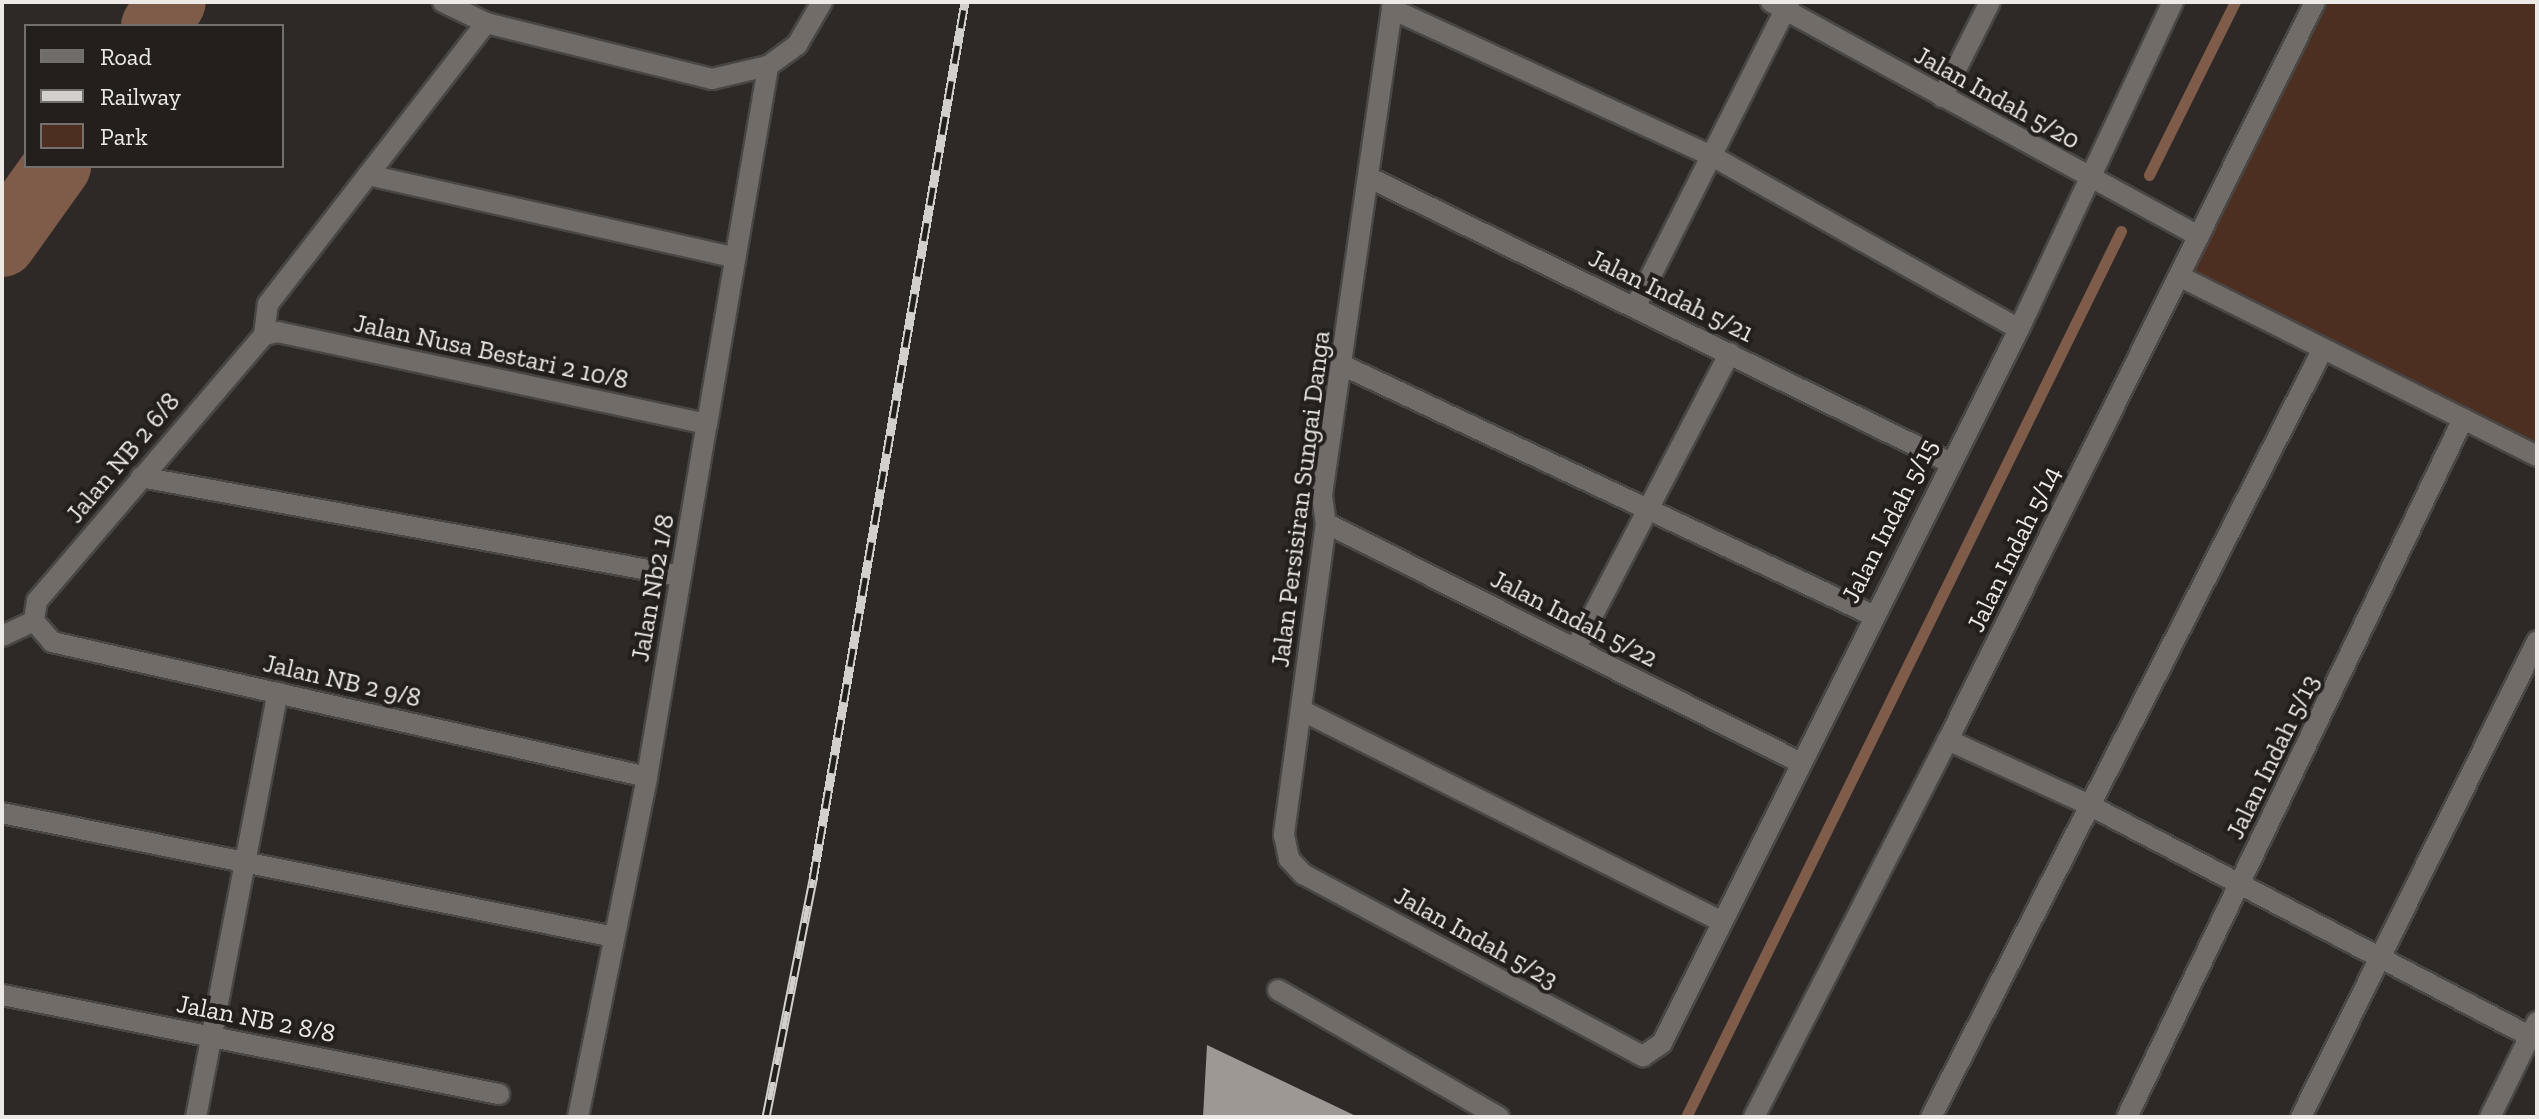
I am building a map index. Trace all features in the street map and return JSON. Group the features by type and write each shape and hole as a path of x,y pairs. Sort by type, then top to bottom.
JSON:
{"street":[{"path":"443,2 486,23 712,79 768,66 797,45 822,2"},
{"path":"1942,97 1990,2"},
{"name":"Jalan Indah 5/15","path":"1643,1056 1662,1043 1872,615 2019,329 2173,2"},
{"name":"Jalan Indah 5/14","path":"1754,1117 1948,740 2315,2"},
{"path":"1635,307 1712,156 1782,4"},
{"name":"Jalan Indah 5/20","path":"1782,4 1942,97 2199,236"},
{"path":"1392,5 1712,156 2019,329"},
{"name":"Jalan Persisiran Sungai Danga","path":"1289,859 1284,835 1326,523 1322,496 1370,178 1392,5"},
{"path":"264,335 268,304 486,23"},
{"name":"Jalan Nb2 1/8","path":"578,1117 647,777 768,66"},
{"path":"368,175 735,258"},
{"name":"Jalan Indah 5/21","path":"1370,178 1949,462"},
{"path":"2179,276 2537,456"},
{"name":"Jalan Nusa Bestari 2 10/8","path":"264,335 279,332 707,424"},
{"name":"Jalan NB 2 6/8","path":"34,621 37,601 264,335"},
{"path":"1931,1117 2323,349"},
{"path":"1575,649 1730,353"},
{"path":"1342,365 1649,507 1872,615"},
{"name":"Jalan Indah 5/13","path":"2127,1117 2463,419"},
{"path":"141,477 681,576"},
{"name":"Jalan Indah 5/22","path":"1326,523 1799,762"},
{"path":"2,636 34,621"},
{"name":"Jalan NB 2 9/8","path":"34,621 52,642 647,777"},
{"path":"2301,1117 2537,641"},
{"path":"196,1117 278,693"},
{"path":"1301,710 1721,921"},
{"path":"1948,740 2089,805 2239,886 2535,1033 2490,1117"},
{"path":"2,813 614,937"},
{"name":"Jalan Indah 5/23","path":"1289,859 1303,874 1643,1056"},
{"path":"1278,990 1499,1117"},
{"name":"Jalan NB 2 8/8","path":"2,995 499,1094"}],"green space":[{"path":"2315,2 2537,2 2537,455 2179,276"}],"building":[{"path":"1207,1045 1358,1117 1203,1117"}],"waterway":[{"path":"156,24 172,2"},
{"path":"2149,175 2235,2"},
{"path":"2,243 56,168"},
{"path":"1686,1117 2121,231"}],"railway":[{"path":"766,1117 813,879 965,2"}]}
